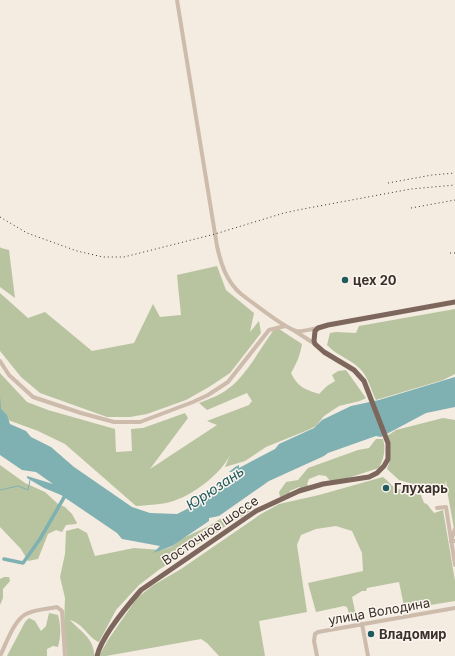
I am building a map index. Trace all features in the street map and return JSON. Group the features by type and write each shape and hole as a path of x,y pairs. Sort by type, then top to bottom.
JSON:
{"main road":[{"path":"315,344 314,336 315,331 318,328 364,318 455,302"},
{"name":"Восточное шоссе","path":"97,656 98,650 127,605 141,590 256,511 299,491 323,484 369,477 377,473 384,466 388,459 388,443 364,381 354,370 329,355 315,344"}],"street":[{"name":"Восточное шоссе","path":"177,0 220,262 225,274 236,290 286,326 315,344"},
{"path":"0,361 9,375 33,397 114,422 140,422 193,402 208,395 228,382 269,330 286,326"},
{"path":"295,331 318,328"},
{"path":"437,508 446,507 453,541 455,565"},
{"path":"453,541 455,529"},
{"path":"0,656 17,623 25,615 36,611 57,607 62,611 65,656"},
{"name":"улица Володина","path":"317,656 314,641 315,634 318,632 455,608"},
{"path":"362,624 368,656"}],"green space":[{"path":"0,247 9,250 15,298 0,287"},
{"path":"217,266 226,290 254,313 250,332 259,321 261,333 230,373 186,400 147,414 130,417 107,417 40,393 21,377 0,351 0,293 28,318 45,312 92,351 134,343 153,304 160,317 181,315 177,275"},
{"path":"455,309 455,374 443,380 376,400 362,371 327,345 330,333 356,333 359,326"},
{"path":"276,327 302,344 298,359 291,373 302,387 319,394 335,381 332,375 338,371 346,370 366,398 339,406 324,416 316,426 266,447 245,461 225,467 230,455 220,470 204,484 187,495 170,502 136,506 65,444 38,431 0,417 0,373 27,402 48,410 115,429 116,452 132,451 131,429 143,428 185,413 188,418 150,469 217,425 207,421 249,405 252,401 247,393 207,410 199,403 215,397 236,382 248,368"},
{"path":"443,418 455,420 455,534 446,480 445,486 413,484 399,480 387,469 389,463 387,436 396,430"},
{"path":"376,439 383,439 384,447 383,457 379,468 332,483 326,476 319,475 309,479 307,484 310,488 304,490 299,487 290,491 289,494 280,497 279,492 286,482 298,480 308,468 358,450 369,448"},
{"path":"0,465 25,483 45,492 58,504 65,507 72,514 77,523 66,525 62,532 56,530 48,534 38,559 28,561 21,549 0,527"},
{"path":"383,477 395,488 421,495 424,503 427,504 434,513 443,510 455,581 455,601 418,607 404,606 399,582 367,588 366,591 362,591 352,597 356,616 350,617 347,607 344,606 316,612 308,583 363,571 362,553 352,531 336,526 316,529 301,535 297,545 307,612 259,621 265,656 219,656 207,643 201,639 99,656 108,640 137,598 152,586 181,569 261,514 279,504 319,495"},
{"path":"245,504 251,505 250,511 160,569 139,585 116,610 99,642 79,625 70,620 89,640 94,650 94,656 67,656 64,624 65,598 60,577 65,554 66,531 78,528 87,533 95,556 134,548 161,550 171,547 181,539 209,526 223,517 234,514"},
{"path":"9,577 10,581 3,589 3,598 0,605 0,579"},
{"path":"49,613 58,615 60,623 60,639 58,647 53,646 47,649 47,656 7,656 25,622 29,618 35,621 41,631 46,626"}],"water":[{"name":"Юрюзань","path":"455,377 455,407 426,413 381,437 376,436 328,453 269,481 219,516 209,518 209,521 172,546 153,553 160,546 122,539 117,533 61,495 44,488 27,478 27,476 53,484 36,472 22,470 0,455 0,396 1,409 7,415 10,424 26,431 31,437 51,447 74,467 132,507 150,513 177,514 187,509 219,485 233,478 238,472 229,472 235,467 239,465 239,468 275,449 279,444 314,428 322,420 351,406 379,400"}],"waterway":[{"path":"0,490 18,486 28,490 30,480"},
{"path":"4,559 23,563 40,539 66,494"}],"railway":[{"path":"388,183 432,175 455,173"},
{"path":"0,217 27,233 77,251 103,257 124,257 215,234 284,213 411,189 455,185"},
{"path":"411,208 455,200"},
{"path":"450,253 455,253"}],"place":[{"name":"цех 20","path":"345,280"},
{"name":"Глухарь","path":"386,488"},
{"name":"Владомир","path":"371,634"}]}
